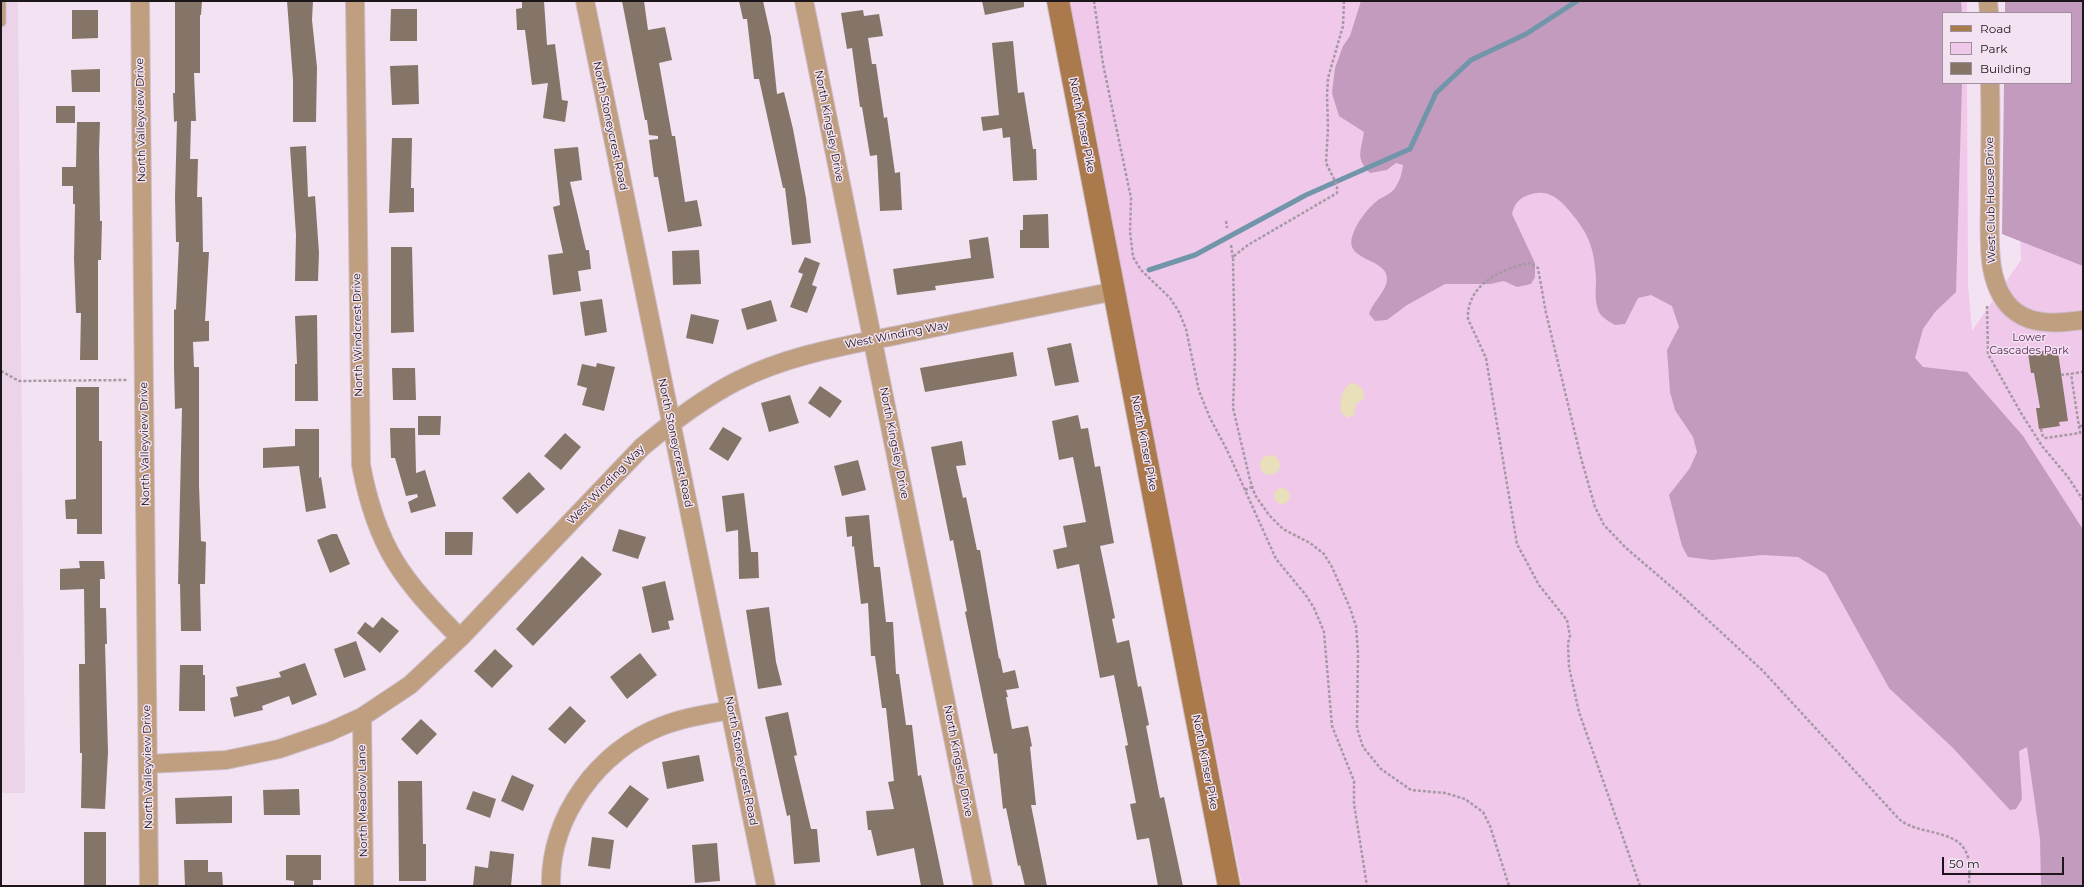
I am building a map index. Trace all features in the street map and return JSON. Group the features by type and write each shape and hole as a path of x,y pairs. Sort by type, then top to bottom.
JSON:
{"street":[{"name":"North Valleyview Drive","path":"140,1 149,886"},
{"name":"North Windcrest Drive","path":"355,1 360,465 372,516 387,551 412,587 460,638"},
{"name":"North Stoneycrest Road","path":"585,1 766,886"},
{"name":"North Kingsley Drive","path":"804,1 983,886"},
{"name":"North Kinser Pike","path":"1058,1 1229,886"},
{"path":"1988,1 1989,12"},
{"name":"West Club House Drive","path":"1990,84 1989,229 1992,268 1996,283 2002,298 2016,312 2031,321 2056,322 2083,320"},
{"name":"West Winding Way","path":"148,764 199,763 251,756 315,737 362,716 410,686 460,638 642,447 671,423 708,397 738,381 765,369 820,351 1115,291"},
{"path":"551,886 556,847 565,819 583,787 604,764 629,743 662,726 691,717 730,710"},
{"name":"North Meadow Lane","path":"362,716 364,886"}],"lane":[{"path":"1,1 1,22"}],"path":[{"path":"1094,1 1103,64 1131,198 1130,245 1133,257 1141,270 1170,298 1180,312 1186,329 1204,405 1276,559 1314,608 1324,632 1332,726 1354,781 1354,804 1367,886"},
{"path":"1234,260 1235,255 1248,246 1333,197 1337,193 1337,185 1326,163 1328,128 1327,95 1328,78 1343,26 1344,1"},
{"path":"1226,221 1227,228"},
{"path":"1231,246 1234,260 1233,408 1252,487 1269,515 1283,529 1310,543 1324,554 1332,567 1350,608 1356,626 1358,653 1357,728 1363,747 1381,769 1412,790 1455,795 1480,808 1486,816 1490,826 1509,886"},
{"path":"1640,886 1579,712 1569,667 1568,643 1570,636 1567,620 1539,585 1517,544 1486,358 1468,319 1467,312 1472,298 1489,278 1505,270 1530,262 1538,268 1546,313 1581,458 1595,507 1604,525 1626,548 1682,596 1763,671 1899,819 1909,826 1942,834 1959,843 1966,851 1968,856 1969,886"},
{"path":"1,371 19,381 144,380"},
{"path":"2061,375 2083,372"},
{"path":"2041,429 2043,437 2046,438 2080,434 2070,374"},
{"path":"1245,490 1252,487"}],"shaded area":[{"path":"1,1 18,1 25,793 1,793"},
{"path":"1361,1 1961,1 1962,12 1942,12 1942,84 1962,84 1956,292 1935,312 1923,329 1915,358 1923,367 1967,372 2023,436 2082,528 2083,886 2041,886 2040,839 2027,747 2019,751 2022,799 2016,809 2010,810 1953,748 1889,688 1826,574 1798,557 1762,555 1712,560 1688,557 1682,546 1669,495 1690,468 1697,452 1693,437 1675,410 1670,392 1667,350 1679,327 1672,306 1651,295 1638,298 1625,324 1615,325 1602,316 1596,304 1594,256 1585,232 1580,224 1559,200 1547,194 1532,194 1524,197 1516,203 1513,210 1512,214 1535,263 1535,277 1531,284 1517,287 1504,281 1490,284 1445,284 1407,305 1387,320 1375,321 1369,314 1373,305 1384,289 1387,280 1386,273 1375,263 1361,256 1355,251 1352,245 1352,237 1356,227 1366,212 1378,200 1394,190 1398,183 1403,165 1396,163 1387,170 1370,173 1362,163 1360,154 1364,132 1339,116 1332,93 1335,68 1343,46 1350,36"},
{"path":"2005,1 2083,1 2083,266 2002,234 2004,84 2072,84 2072,12 2005,12"}],"green space":[{"name":"Lower Cascades Park","path":"1068,1 1967,1 1967,12 1942,12 1942,84 1967,84 1968,285 1972,331 2021,260 2016,84 2072,84 2072,12 2083,1 2083,886 1242,886"}],"sand":[{"path":"1351,383 1357,384 1361,387 1364,392 1364,398 1356,404 1354,415 1347,418 1341,412 1341,400 1345,389"},
{"path":"1266,455 1274,455 1280,461 1280,469 1274,475 1266,475 1260,469 1260,461"},
{"path":"1279,488 1285,488 1290,493 1288,502 1285,504 1279,504 1274,499 1274,493"}],"building":[{"path":"175,1 202,1 200,15 200,73 194,73 196,121 191,121 190,159 198,159 197,197 202,197 203,252 209,252 205,321 209,321 209,341 193,342 194,367 199,367 199,486 201,541 206,542 205,584 200,584 201,631 181,631 180,584 178,584 182,408 175,409 174,368 174,310 176,309 179,242 176,242 175,197 177,121 174,122 173,93 175,93"},
{"path":"287,1 313,1 312,20 317,67 316,122 293,122 293,80"},
{"path":"522,1 544,1 547,45 555,44 562,100 568,101 565,122 543,118 548,83 532,85 525,30 517,30 516,9 522,8"},
{"path":"622,1 644,1 648,30 665,27 672,60 659,63 672,136 675,136 685,202 697,200 702,226 668,232 658,177 654,177 649,140 658,139 658,136 649,135 647,120 645,120"},
{"path":"739,1 763,1 771,37 777,94 784,92 793,129 806,198 811,243 792,245 785,188 783,188 759,79 754,79 747,19 743,19"},
{"path":"982,1 1024,1 1024,7 985,15"},
{"path":"391,9 417,9 417,41 390,41"},
{"path":"72,10 98,10 98,38 72,39"},
{"path":"863,10 864,16 879,14 883,36 868,38 872,64 876,64 884,118 887,117 895,173 900,172 902,210 880,211 877,155 870,156 862,107 860,107 852,48 847,49 841,13"},
{"path":"1013,41 1018,93 1024,92 1033,149 1036,149 1037,180 1013,181 1010,137 1003,138 1002,128 983,131 981,117 999,115 992,43"},
{"path":"418,65 419,104 392,105 390,66"},
{"path":"100,69 100,92 72,92 71,70"},
{"path":"56,106 75,106 75,123 56,123"},
{"path":"77,122 100,122 100,221 102,221 101,260 98,260 98,360 80,360 81,313 76,313 74,259 75,204 73,204 73,186 62,186 62,167 76,167"},
{"path":"392,138 412,138 411,188 414,188 414,212 389,213"},
{"path":"306,146 308,197 315,196 319,253 318,281 295,281 296,235 290,147"},
{"path":"578,147 582,180 570,182 586,250 589,250 591,269 578,271 581,291 553,295 548,255 563,253 553,207 560,205 554,149"},
{"path":"1048,214 1049,248 1020,248 1020,230 1023,230 1023,215"},
{"path":"988,237 994,278 935,286 936,290 897,295 893,269 971,258 969,240"},
{"path":"391,247 412,247 414,332 391,333"},
{"path":"699,250 701,284 673,285 672,251"},
{"path":"805,257 820,263 812,285 817,287 807,313 790,307 803,274 798,272"},
{"path":"602,299 607,332 585,336 580,302"},
{"path":"771,300 777,321 747,330 741,309"},
{"path":"691,314 719,320 713,344 686,338"},
{"path":"317,315 318,401 295,401 295,364 297,364 295,316"},
{"path":"1071,343 1079,382 1055,386 1047,348"},
{"path":"2048,350 2048,354 2058,352 2068,421 2059,422 2060,426 2039,429 2036,408 2040,408 2034,373 2031,373 2028,353"},
{"path":"1013,352 1017,376 925,392 920,368"},
{"path":"597,363 615,367 604,411 582,405 587,388 577,385 582,364 596,367"},
{"path":"392,368 415,368 416,400 393,400"},
{"path":"820,386 842,401 830,418 808,403"},
{"path":"76,387 99,387 99,441 102,441 102,534 77,534 77,519 66,519 65,500 76,499"},
{"path":"790,395 799,423 769,432 761,403"},
{"path":"1078,415 1081,429 1088,428 1095,467 1100,466 1114,543 1100,546 1115,618 1112,619 1117,643 1129,640 1138,687 1141,686 1149,725 1146,726 1160,798 1164,797 1183,886 1158,886 1149,838 1137,840 1130,804 1136,803 1125,746 1128,745 1114,675 1100,678 1079,564 1057,569 1053,550 1067,547 1063,526 1086,522 1073,457 1059,460 1052,421"},
{"path":"418,416 441,416 440,435 418,435"},
{"path":"723,427 742,438 728,461 709,449"},
{"path":"390,428 415,428 416,473 425,470 436,506 411,513 408,502 418,497 417,494 406,496 395,458 391,458"},
{"path":"295,429 319,429 319,478 321,477 326,508 306,512 299,466 263,468 263,448 295,446"},
{"path":"565,433 581,447 561,470 544,456"},
{"path":"962,441 966,465 956,466 963,498 966,497 977,550 980,550 999,659 1000,658 1003,673 1015,670 1019,688 1006,690 1012,729 1028,726 1032,746 1030,747 1036,805 1031,805 1047,886 1025,886 1020,865 1018,866 1006,808 1003,809 997,753 994,754 965,612 967,611 953,540 950,541 931,447"},
{"path":"858,460 866,490 842,496 834,466"},
{"path":"529,472 545,489 517,514 502,498"},
{"path":"744,493 751,552 758,552 759,578 739,579 738,530 726,532 722,496"},
{"path":"869,515 874,567 880,567 886,622 893,622 896,674 899,674 906,725 912,725 918,776 921,775 944,886 921,886 914,848 877,856 871,830 868,830 866,811 894,809 888,782 894,781 886,708 882,708 875,656 871,656 868,603 861,604 854,546 852,547 852,536 847,537 845,517"},
{"path":"619,529 646,537 638,559 612,551"},
{"path":"445,532 473,532 472,555 445,555"},
{"path":"332,534 337,534 350,564 330,573 317,540"},
{"path":"582,556 602,574 533,646 516,629"},
{"path":"79,561 104,561 105,579 100,579 100,608 106,608 107,644 105,644 108,752 105,809 81,808 82,753 80,753 79,664 85,664 84,589 60,590 60,569 80,568"},
{"path":"665,581 674,620 668,621 670,629 652,633 642,587"},
{"path":"769,607 776,662 782,685 758,689 746,610"},
{"path":"382,617 399,631 380,653 357,633 365,622 373,628"},
{"path":"356,641 366,670 344,678 334,649"},
{"path":"495,649 513,666 492,688 474,671"},
{"path":"640,653 657,675 627,699 610,677"},
{"path":"305,663 317,695 292,705 289,696 262,706 263,710 234,717 230,698 238,696 236,687 281,677 279,672"},
{"path":"180,665 203,665 203,675 205,675 205,711 179,711"},
{"path":"570,706 586,721 565,744 548,729"},
{"path":"788,712 797,755 794,756 811,829 817,829 820,862 794,864 790,815 787,816 765,717"},
{"path":"421,719 437,734 417,755 401,739"},
{"path":"699,755 704,781 667,789 662,762"},
{"path":"512,775 534,785 523,811 501,801"},
{"path":"398,781 422,781 423,844 426,844 426,881 399,881"},
{"path":"630,785 649,799 627,828 608,813"},
{"path":"299,789 300,815 264,815 263,790"},
{"path":"473,791 496,799 490,818 466,809"},
{"path":"232,796 232,823 176,824 175,798"},
{"path":"84,832 106,832 106,886 84,886"},
{"path":"592,837 614,840 610,869 588,866"},
{"path":"717,843 720,881 695,883 692,845"},
{"path":"490,851 514,854 511,886 473,886 475,866 488,868"},
{"path":"286,855 321,855 321,880 313,880 313,886 294,886 294,881 286,880"},
{"path":"184,860 208,860 208,872 222,872 223,886 185,886"}],"waterway":[{"path":"1149,270 1195,255 1306,195 1410,149 1436,93 1471,60 1526,34 1577,1"}]}
